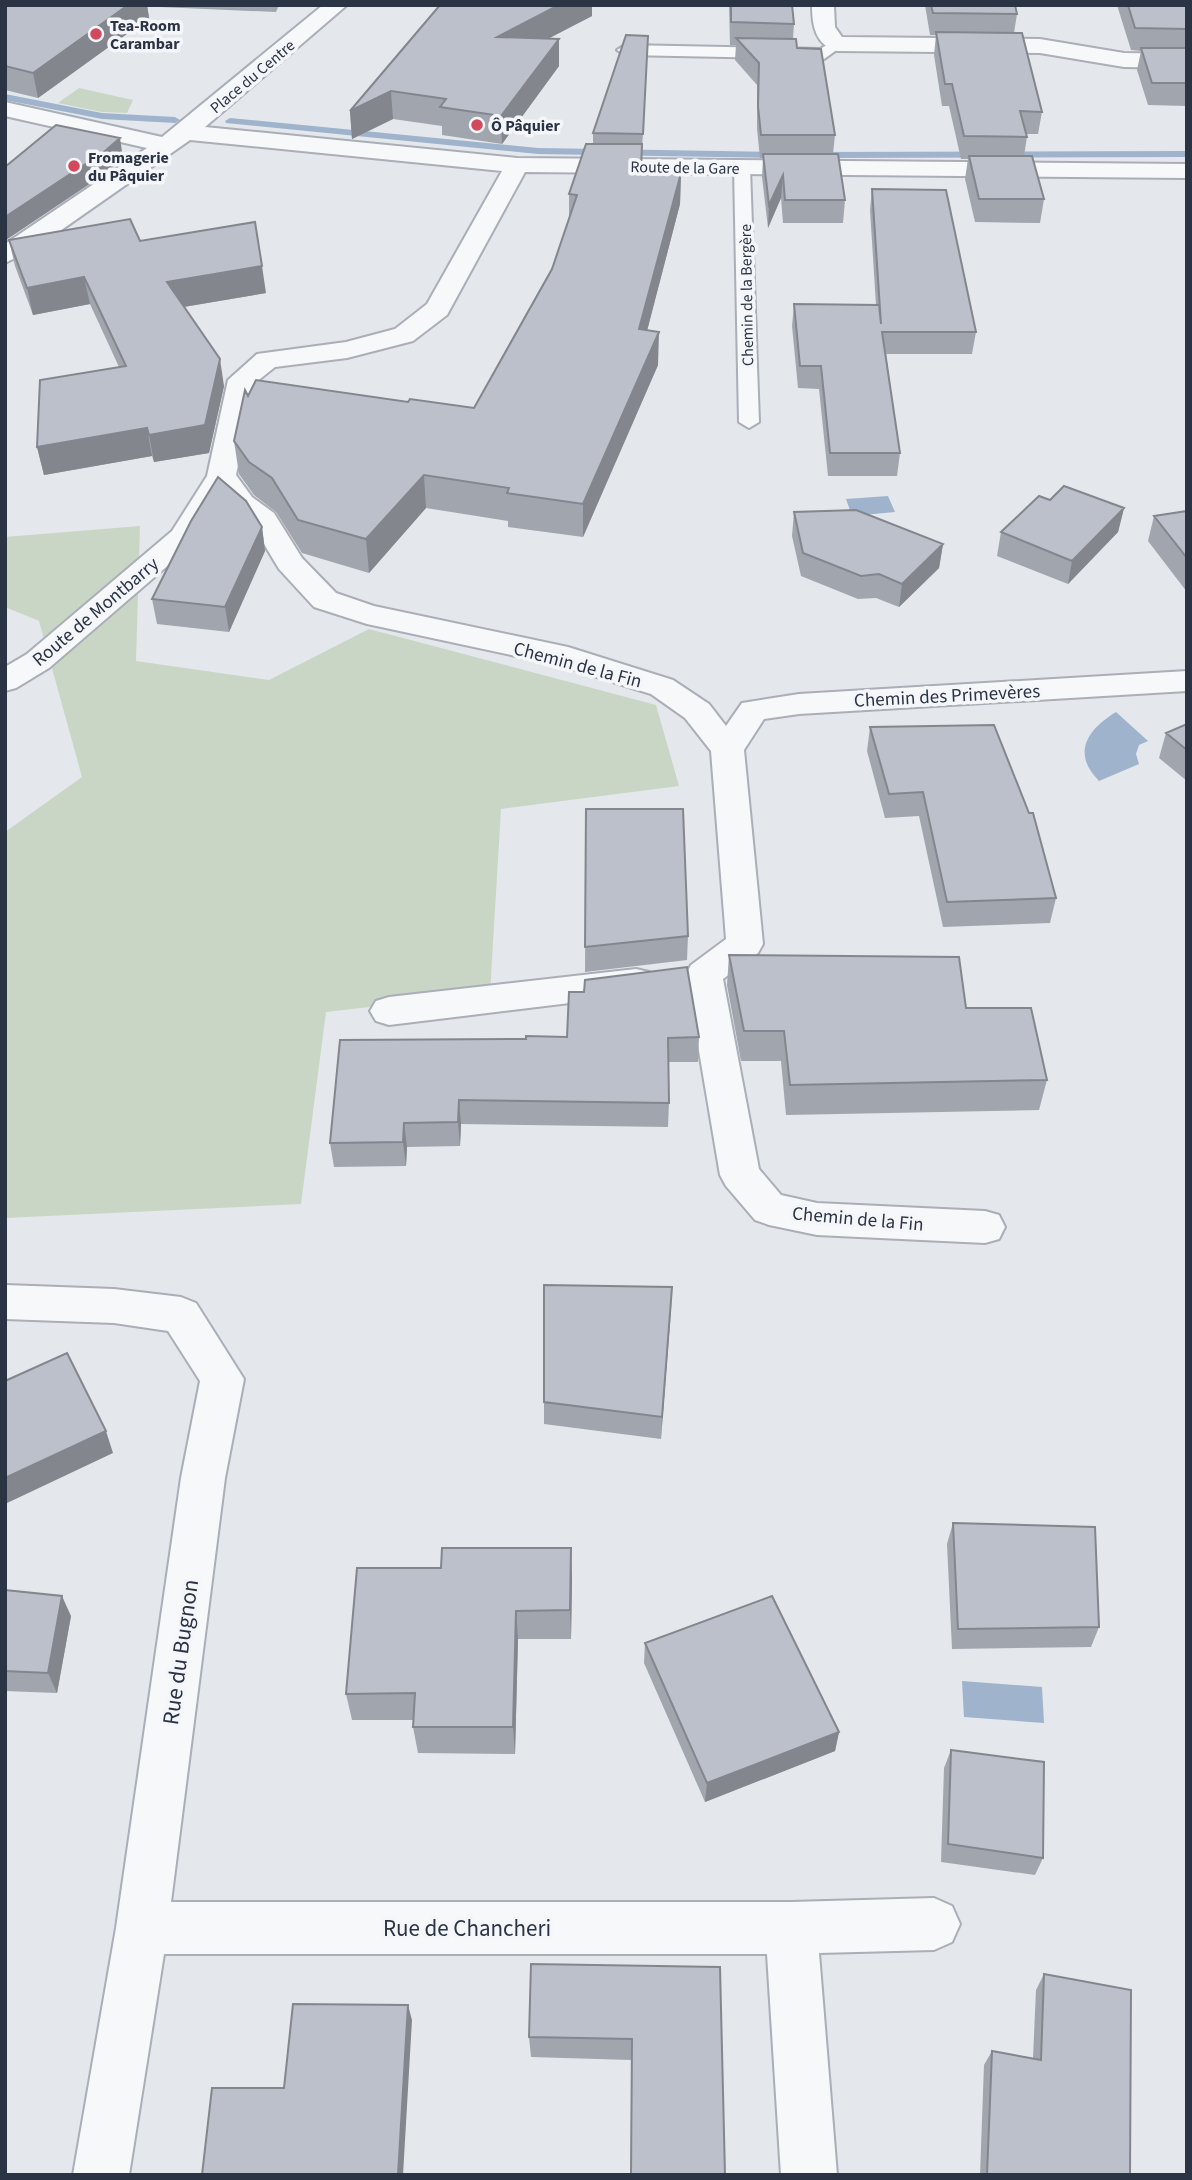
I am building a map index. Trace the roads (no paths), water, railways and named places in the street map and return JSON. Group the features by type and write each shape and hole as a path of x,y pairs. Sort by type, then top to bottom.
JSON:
{"street":[{"name":"Place du Centre","path":"5,254 28,242 176,139 336,5"},
{"path":"823,5 824,29 831,41 837,44 1040,46 1124,60 1187,61"},
{"name":"Route de la Gare","path":"5,108 176,139 517,165 1187,171"},
{"name":"Route de Montbarry","path":"5,681 38,661 183,537 221,476 242,380 267,360 347,350 404,335 438,309 517,165"},
{"name":"Chemin de la Fin","path":"221,476 242,503 264,519 290,563 325,600 367,614 568,657 662,687 696,711 727,749"},
{"name":"Chemin des Primevères","path":"727,749 754,710 799,704 1187,681"},
{"path":"389,1011 681,977 745,944 727,749"},
{"name":"Chemin de la Fin","path":"681,977 740,1175 769,1209 817,1219 985,1227"},
{"name":"Rue du Bugnon","path":"5,1302 114,1306 181,1315 222,1379 203,1478 142,1928 101,2175"},
{"name":"Rue de Chancheri","path":"142,1928 791,1928 934,1924"},
{"path":"791,1928 808,2175"}],"lane":[{"path":"625,50 824,54 837,44"},
{"name":"Chemin de la Bergère","path":"742,168 749,422"}],"water":[{"path":"888,496 895,512 852,516 846,499"},
{"path":"1116,712 1148,741 1139,745 1136,754 1139,764 1099,781 1086,761 1086,742 1098,726"},
{"path":"962,1681 1042,1687 1044,1723 964,1717"}],"waterway":[{"path":"5,97 102,116 175,120"},
{"path":"230,121 538,151 781,155"},
{"path":"816,155 1187,154"}],"place":[{"name":"Tea-Room Carambar","path":"96,34"},
{"name":"Ô Pâquier","path":"477,125"},
{"name":"Fromagerie du Pâquier","path":"74,166"}]}
